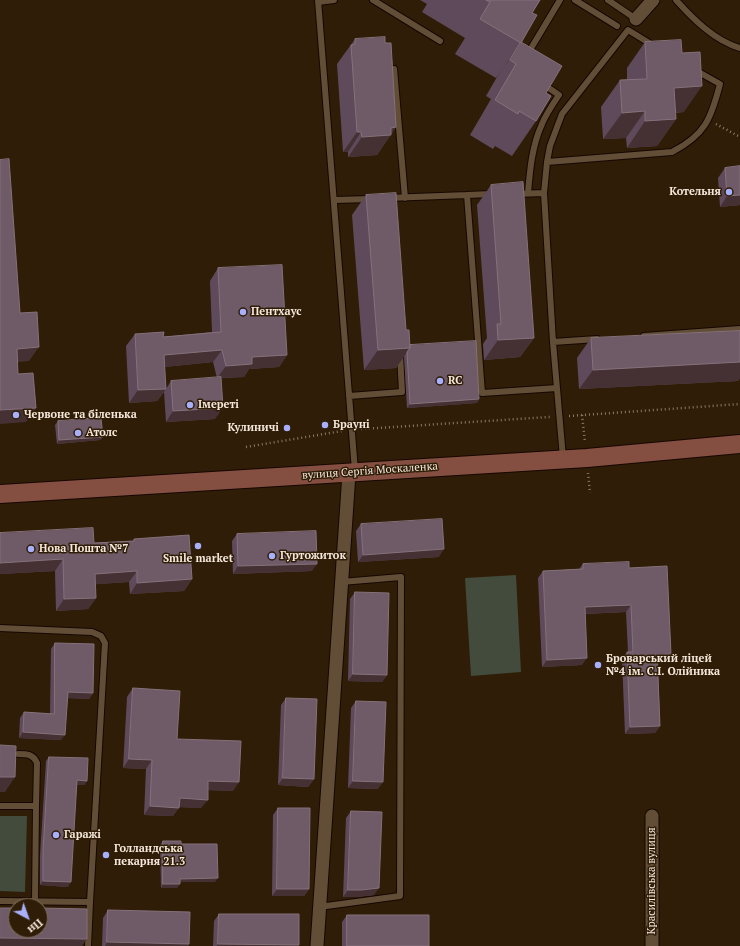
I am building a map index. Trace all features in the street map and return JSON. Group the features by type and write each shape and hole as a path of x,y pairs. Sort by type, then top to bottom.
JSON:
{"main road":[{"name":"вулиця Сергія Москаленка","path":"0,494 563,459 740,444"}],"street":[{"path":"636,19 653,0"},
{"path":"317,946 341,582 352,472"},
{"name":"Красилівська вулиця","path":"652,816 652,946"}],"lane":[{"path":"334,0 318,1 352,430 352,472"},
{"path":"373,0 440,41"},
{"path":"523,61 560,0"},
{"path":"575,0 617,26"},
{"path":"608,0 636,19"},
{"path":"676,0 687,12 719,39 740,48"},
{"path":"563,459 553,342 544,193 547,162 552,140 562,114 628,30 661,49"},
{"path":"547,162 672,152 687,144 700,132 709,120 720,84 687,65"},
{"path":"394,69 405,198"},
{"path":"528,193 530,167 536,139 542,123 559,95 539,81"},
{"path":"513,194 544,193"},
{"path":"334,200 498,194"},
{"path":"467,195 482,393 557,388"},
{"path":"384,198 391,206"},
{"path":"639,336 740,329"},
{"path":"553,342 600,339"},
{"path":"349,396 402,392 399,346"},
{"path":"319,907 400,896 401,578 341,582"},
{"path":"0,628 92,632 101,636 105,643 88,946"},
{"path":"18,754 35,758 37,764 34,898"},
{"path":"0,806 36,806"},
{"path":"48,901 90,902"}],"path":[{"path":"709,120 740,137"},
{"path":"246,446 352,430 740,404"}],"green space":[{"path":"516,575 521,672 471,676 465,578"},
{"path":"0,816 27,816 25,892 0,891"}],"building":[{"path":"486,0 540,0 532,13 537,15 521,43 480,19 490,2"},
{"path":"385,37 385,43 391,43 396,127 391,128 391,135 362,137 361,132 357,132 351,45 355,44 355,39"},
{"path":"681,40 682,53 700,52 702,86 674,88 676,119 645,121 645,111 622,113 620,80 647,79 645,42"},
{"path":"521,42 562,66 546,93 551,96 536,121 519,111 518,114 495,100 516,64 510,60"},
{"path":"9,159 20,313 37,312 39,347 17,349 18,374 33,373 36,408 0,410 0,160"},
{"path":"740,166 740,195 727,196 725,168"},
{"path":"523,182 534,338 498,340 497,324 501,324 491,185"},
{"path":"396,193 406,330 409,330 410,348 378,350 366,195"},
{"path":"282,265 287,355 252,357 252,364 226,366 222,350 164,355 166,389 138,390 135,334 164,332 163,337 221,332 218,268"},
{"path":"740,331 740,362 593,370 591,338"},
{"name":"RC","path":"476,341 479,399 410,404 407,352 410,345"},
{"path":"221,377 223,408 173,411 171,381"},
{"name":"Атолс","path":"101,418 103,437 59,440 58,421"},
{"path":"442,519 444,549 363,555 361,524"},
{"path":"93,528 94,543 134,541 134,539 189,535 192,579 137,583 137,571 95,574 96,598 64,599 63,559 0,563 0,533"},
{"name":"Гуртожиток","path":"316,531 317,564 238,566 237,534"},
{"path":"629,562 629,568 667,566 671,654 657,655 660,726 630,727 627,652 633,652 631,605 585,607 587,658 547,660 543,571 583,569 583,564"},
{"path":"355,592 389,593 387,675 353,674"},
{"path":"55,643 94,644 93,693 68,692 65,735 23,732 24,712 54,714"},
{"path":"133,688 180,691 177,739 241,741 239,782 208,781 208,800 180,798 179,808 150,806 152,760 129,759"},
{"path":"286,698 317,699 314,779 283,778"},
{"path":"356,701 386,702 383,782 353,781"},
{"path":"0,745 16,746 15,777 0,777"},
{"name":"Гаражі","path":"49,757 88,758 87,781 77,780 71,882 43,881 43,852"},
{"path":"278,808 310,808 309,889 277,889"},
{"path":"351,811 382,812 379,888 348,890"},
{"path":"163,841 181,841 181,844 217,844 218,878 180,879 180,884 163,884"},
{"path":"0,908 8,908 8,938 48,938 48,908 87,909 87,939 0,938"},
{"path":"108,910 190,912 189,944 107,942"},
{"path":"219,914 299,914 299,945 218,944"},
{"path":"347,915 429,915 429,946 347,946"}],"place":[{"name":"Котельня","path":"729,192"},
{"name":"Пентхаус","path":"243,312"},
{"name":"RC","path":"440,381"},
{"name":"Імереті","path":"190,405"},
{"name":"Червоне та біленька","path":"16,415"},
{"name":"Брауні","path":"325,425"},
{"name":"Кулиничі","path":"287,428"},
{"name":"Атолс","path":"78,433"},
{"name":"Smile market","path":"198,546"},
{"name":"Нова Пошта №7","path":"31,549"},
{"name":"Гуртожиток","path":"272,556"},
{"name":"Броварський ліцей №4 ім. С.І. Олійника","path":"598,665"},
{"name":"Гаражі","path":"56,835"},
{"name":"Голландська пекарня 21.3","path":"106,855"}]}
